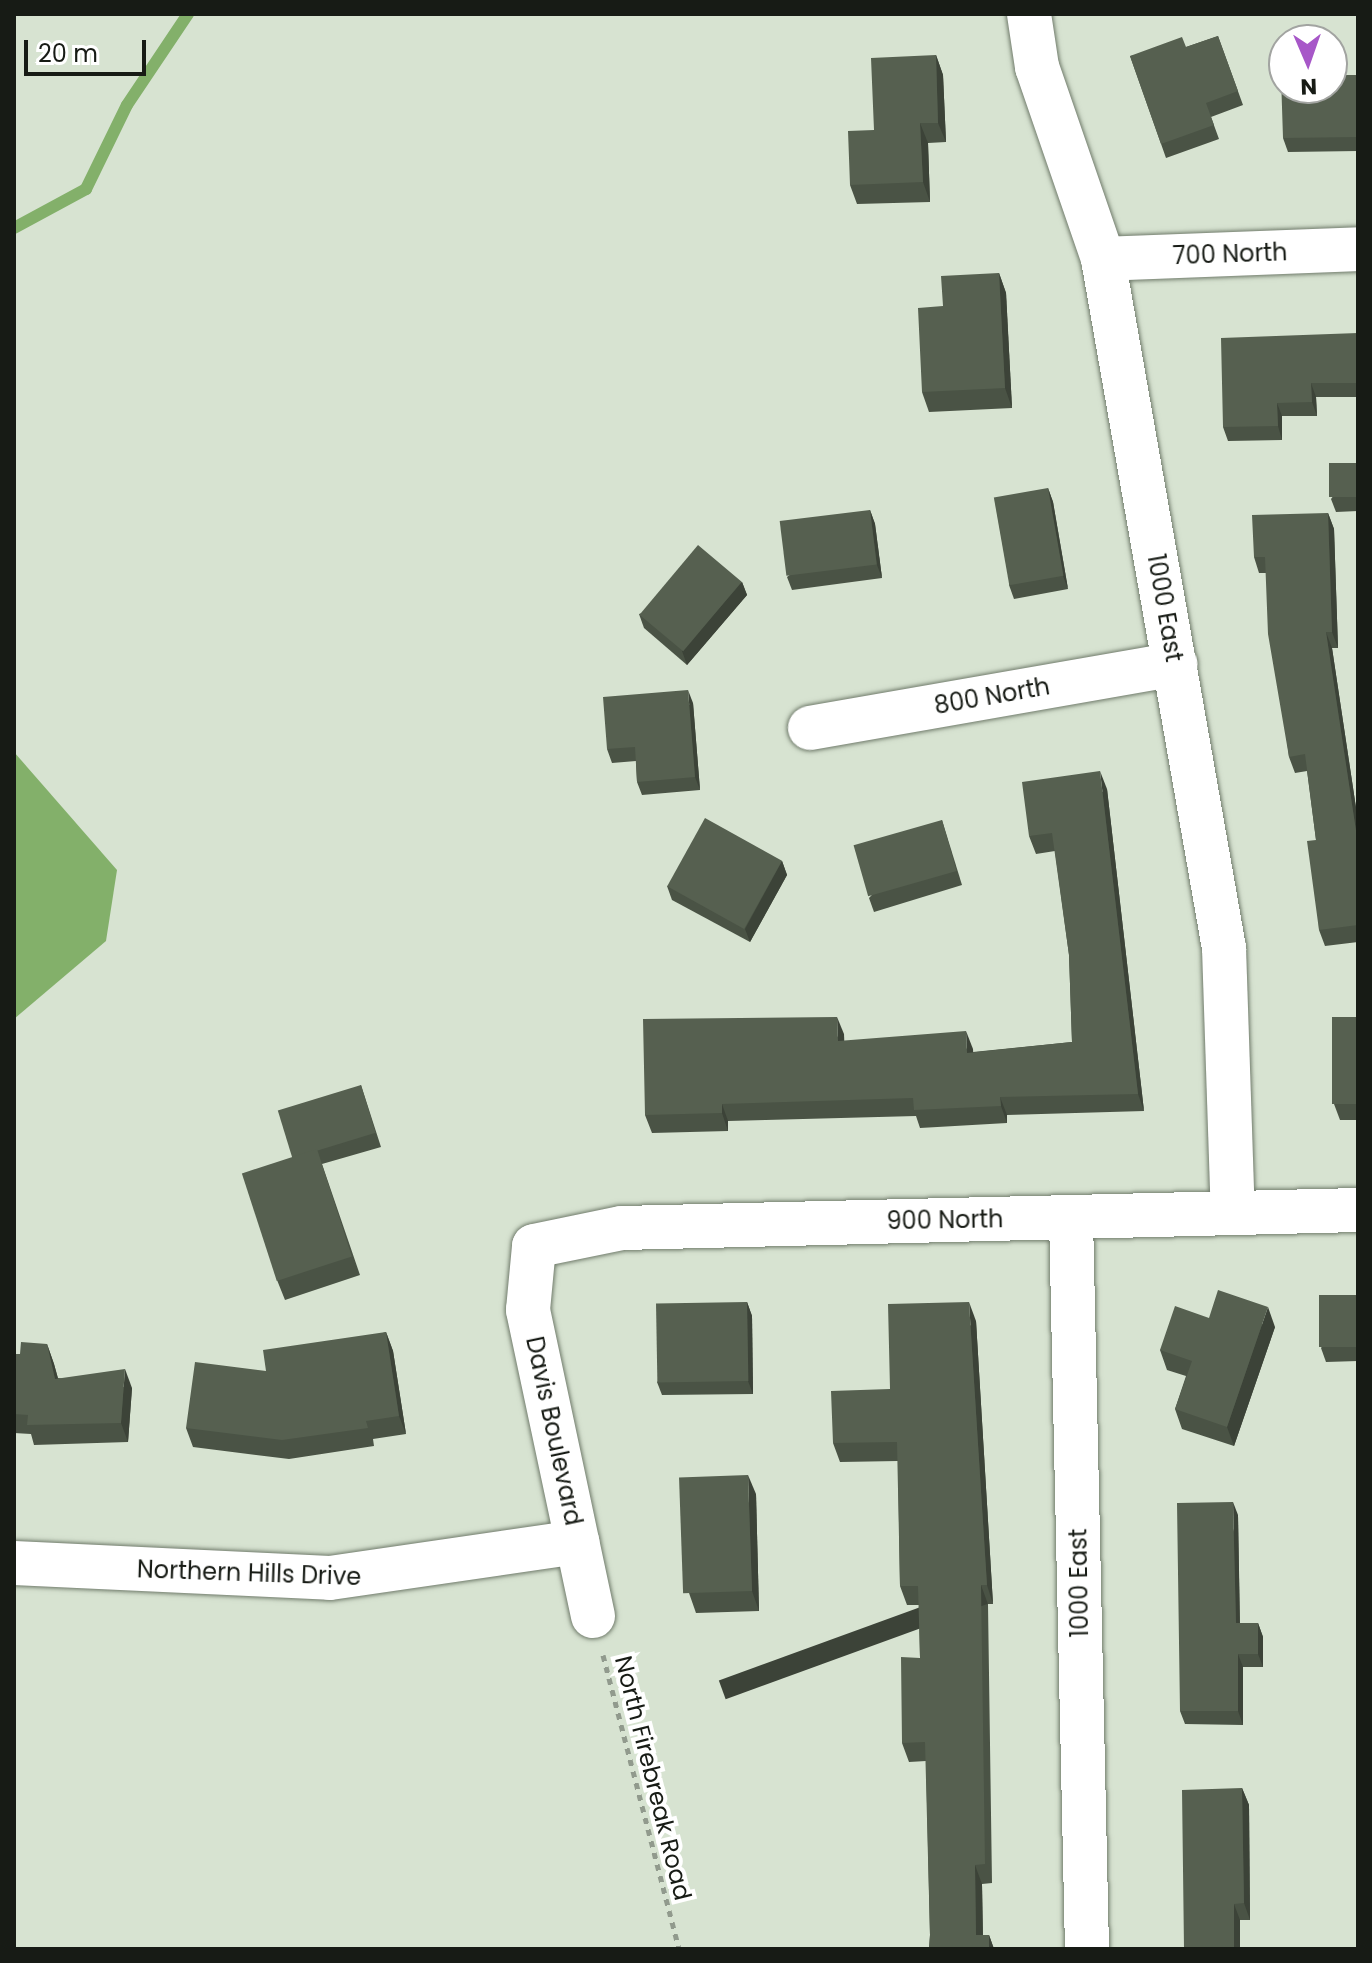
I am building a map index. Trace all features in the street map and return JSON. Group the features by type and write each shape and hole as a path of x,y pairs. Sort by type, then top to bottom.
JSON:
{"street":[{"name":"1000 East","path":"1029,14 1037,67 1103,259 1224,948 1233,1213"},
{"name":"700 North","path":"1103,259 1358,249"},
{"name":"800 North","path":"810,728 1175,664"},
{"name":"900 North","path":"534,1246 622,1228 1358,1210"},
{"name":"1000 East","path":"1071,1217 1087,1949"},
{"name":"Davis Boulevard","path":"534,1246 528,1310 593,1616"},
{"name":"Northern Hills Drive","path":"14,1563 330,1578 577,1542"}],"path":[{"name":"North Firebreak Road","path":"593,1616 679,1949"}],"shaded area":[{"path":"14,752 117,870 106,941 14,1019"}],"building":[{"path":"1218,36 1238,91 1206,103 1214,125 1161,144 1130,56 1182,37 1186,47"},
{"path":"936,55 938,123 920,123 923,182 850,185 848,131 874,130 871,58"},
{"path":"1348,75 1358,75 1358,137 1283,138 1282,104 1348,104"},
{"path":"999,273 1005,388 922,392 918,308 943,306 941,276"},
{"path":"1358,333 1358,383 1311,383 1312,402 1277,403 1278,426 1223,427 1221,338"},
{"path":"1329,463 1358,463 1358,497 1329,497"},
{"path":"1048,488 1063,576 1009,585 994,498"},
{"path":"870,510 877,565 786,576 780,521"},
{"path":"1328,513 1332,632 1326,632 1358,844 1358,925 1319,930 1307,841 1316,840 1305,754 1289,757 1268,634 1265,557 1254,557 1252,515"},
{"path":"698,545 742,582 683,651 640,615"},
{"path":"688,690 695,777 637,782 635,747 607,749 603,697"},
{"path":"1100,771 1138,1094 1000,1097 1001,1106 914,1110 913,1098 722,1104 722,1113 645,1115 643,1019 837,1017 838,1041 966,1031 967,1053 1072,1042 1069,955 1052,833 1029,836 1022,782"},
{"path":"705,818 782,861 744,929 667,886"},
{"path":"942,820 957,871 868,896 854,845"},
{"path":"1332,1017 1358,1017 1358,1104 1332,1104"},
{"path":"361,1085 376,1133 292,1158 278,1110"},
{"path":"317,1149 352,1256 277,1281 242,1173"},
{"path":"1218,1290 1268,1307 1227,1427 1175,1409 1192,1361 1160,1350 1175,1306 1209,1318"},
{"path":"1319,1295 1358,1295 1358,1347 1319,1347"},
{"path":"747,1302 748,1381 657,1383 656,1304"},
{"path":"969,1302 987,1585 981,1585 985,1864 975,1865 976,1935 989,1935 989,1949 929,1949 925,1742 902,1743 901,1657 920,1658 918,1586 900,1586 897,1442 833,1443 831,1391 890,1389 888,1304"},
{"path":"386,1332 399,1416 366,1421 368,1428 282,1440 186,1428 195,1362 266,1371 263,1350"},
{"path":"21,1342 47,1344 55,1379 125,1369 121,1423 27,1425 28,1415 14,1414 14,1354 20,1354"},
{"path":"748,1475 752,1591 683,1593 679,1477"},
{"path":"1233,1502 1236,1623 1258,1623 1258,1654 1238,1654 1238,1711 1180,1711 1177,1503"},
{"path":"1242,1788 1244,1903 1234,1904 1234,1949 1184,1949 1182,1790"}],"waterway":[{"path":"14,228 86,189 127,105 188,14"}]}
